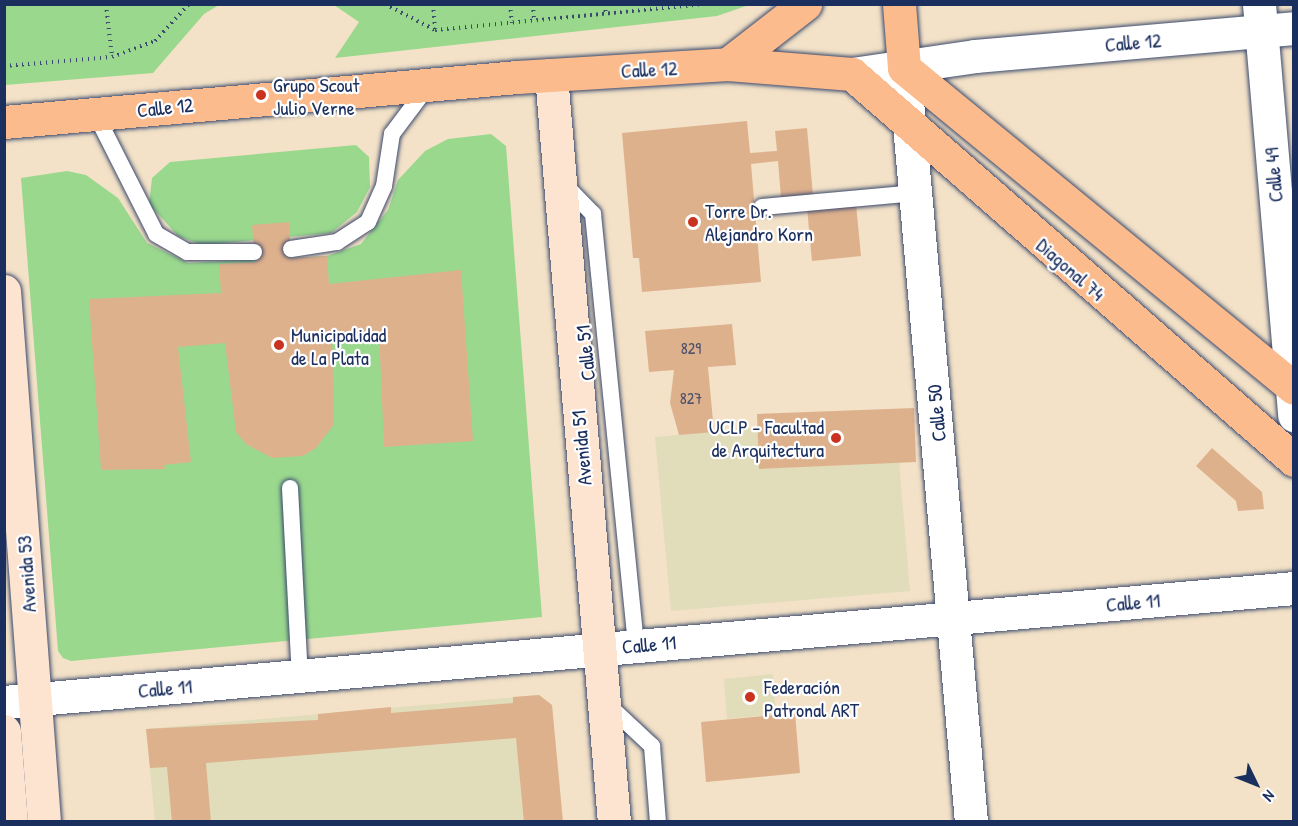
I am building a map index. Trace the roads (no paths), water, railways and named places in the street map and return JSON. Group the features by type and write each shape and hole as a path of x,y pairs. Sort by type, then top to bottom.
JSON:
{"main road":[{"path":"728,64 805,4"},
{"name":"Calle 50","path":"899,4 904,68"},
{"name":"Calle 12","path":"4,122 552,75 728,64 852,74"},
{"path":"904,68 1293,397"},
{"name":"Diagonal 74","path":"852,74 912,131 1293,460"}],"street":[{"name":"Calle 12","path":"852,74 1260,18 1293,28"},
{"name":"Calle 49","path":"1260,18 1293,397"},
{"name":"Calle 50","path":"904,68 912,131 971,822"},
{"name":"Avenida 51","path":"552,75 558,178 614,822"},
{"name":"Avenida 53","path":"4,291 20,700 44,822"},
{"name":"Calle 11","path":"20,700 1293,588"},
{"path":"4,731 11,822"}],"lane":[{"path":"291,249 337,242 368,222 384,186 392,134 429,85"},
{"path":"96,115 156,234 187,252 254,252"},
{"name":"Calle 51","path":"558,178 593,214 636,645"},
{"path":"762,207 916,193"},
{"path":"290,488 300,676"},
{"path":"604,701 652,746 658,822"}],"place":[{"name":"Grupo Scout Julio Verne","path":"261,95"},
{"name":"Torre Dr. Alejandro Korn","path":"693,222"},
{"name":"Municipalidad de La Plata","path":"279,345"},
{"name":"UCLP - Facultad de Arquitectura","path":"836,438"},
{"name":"Federación Patronal ART","path":"750,697"}]}
